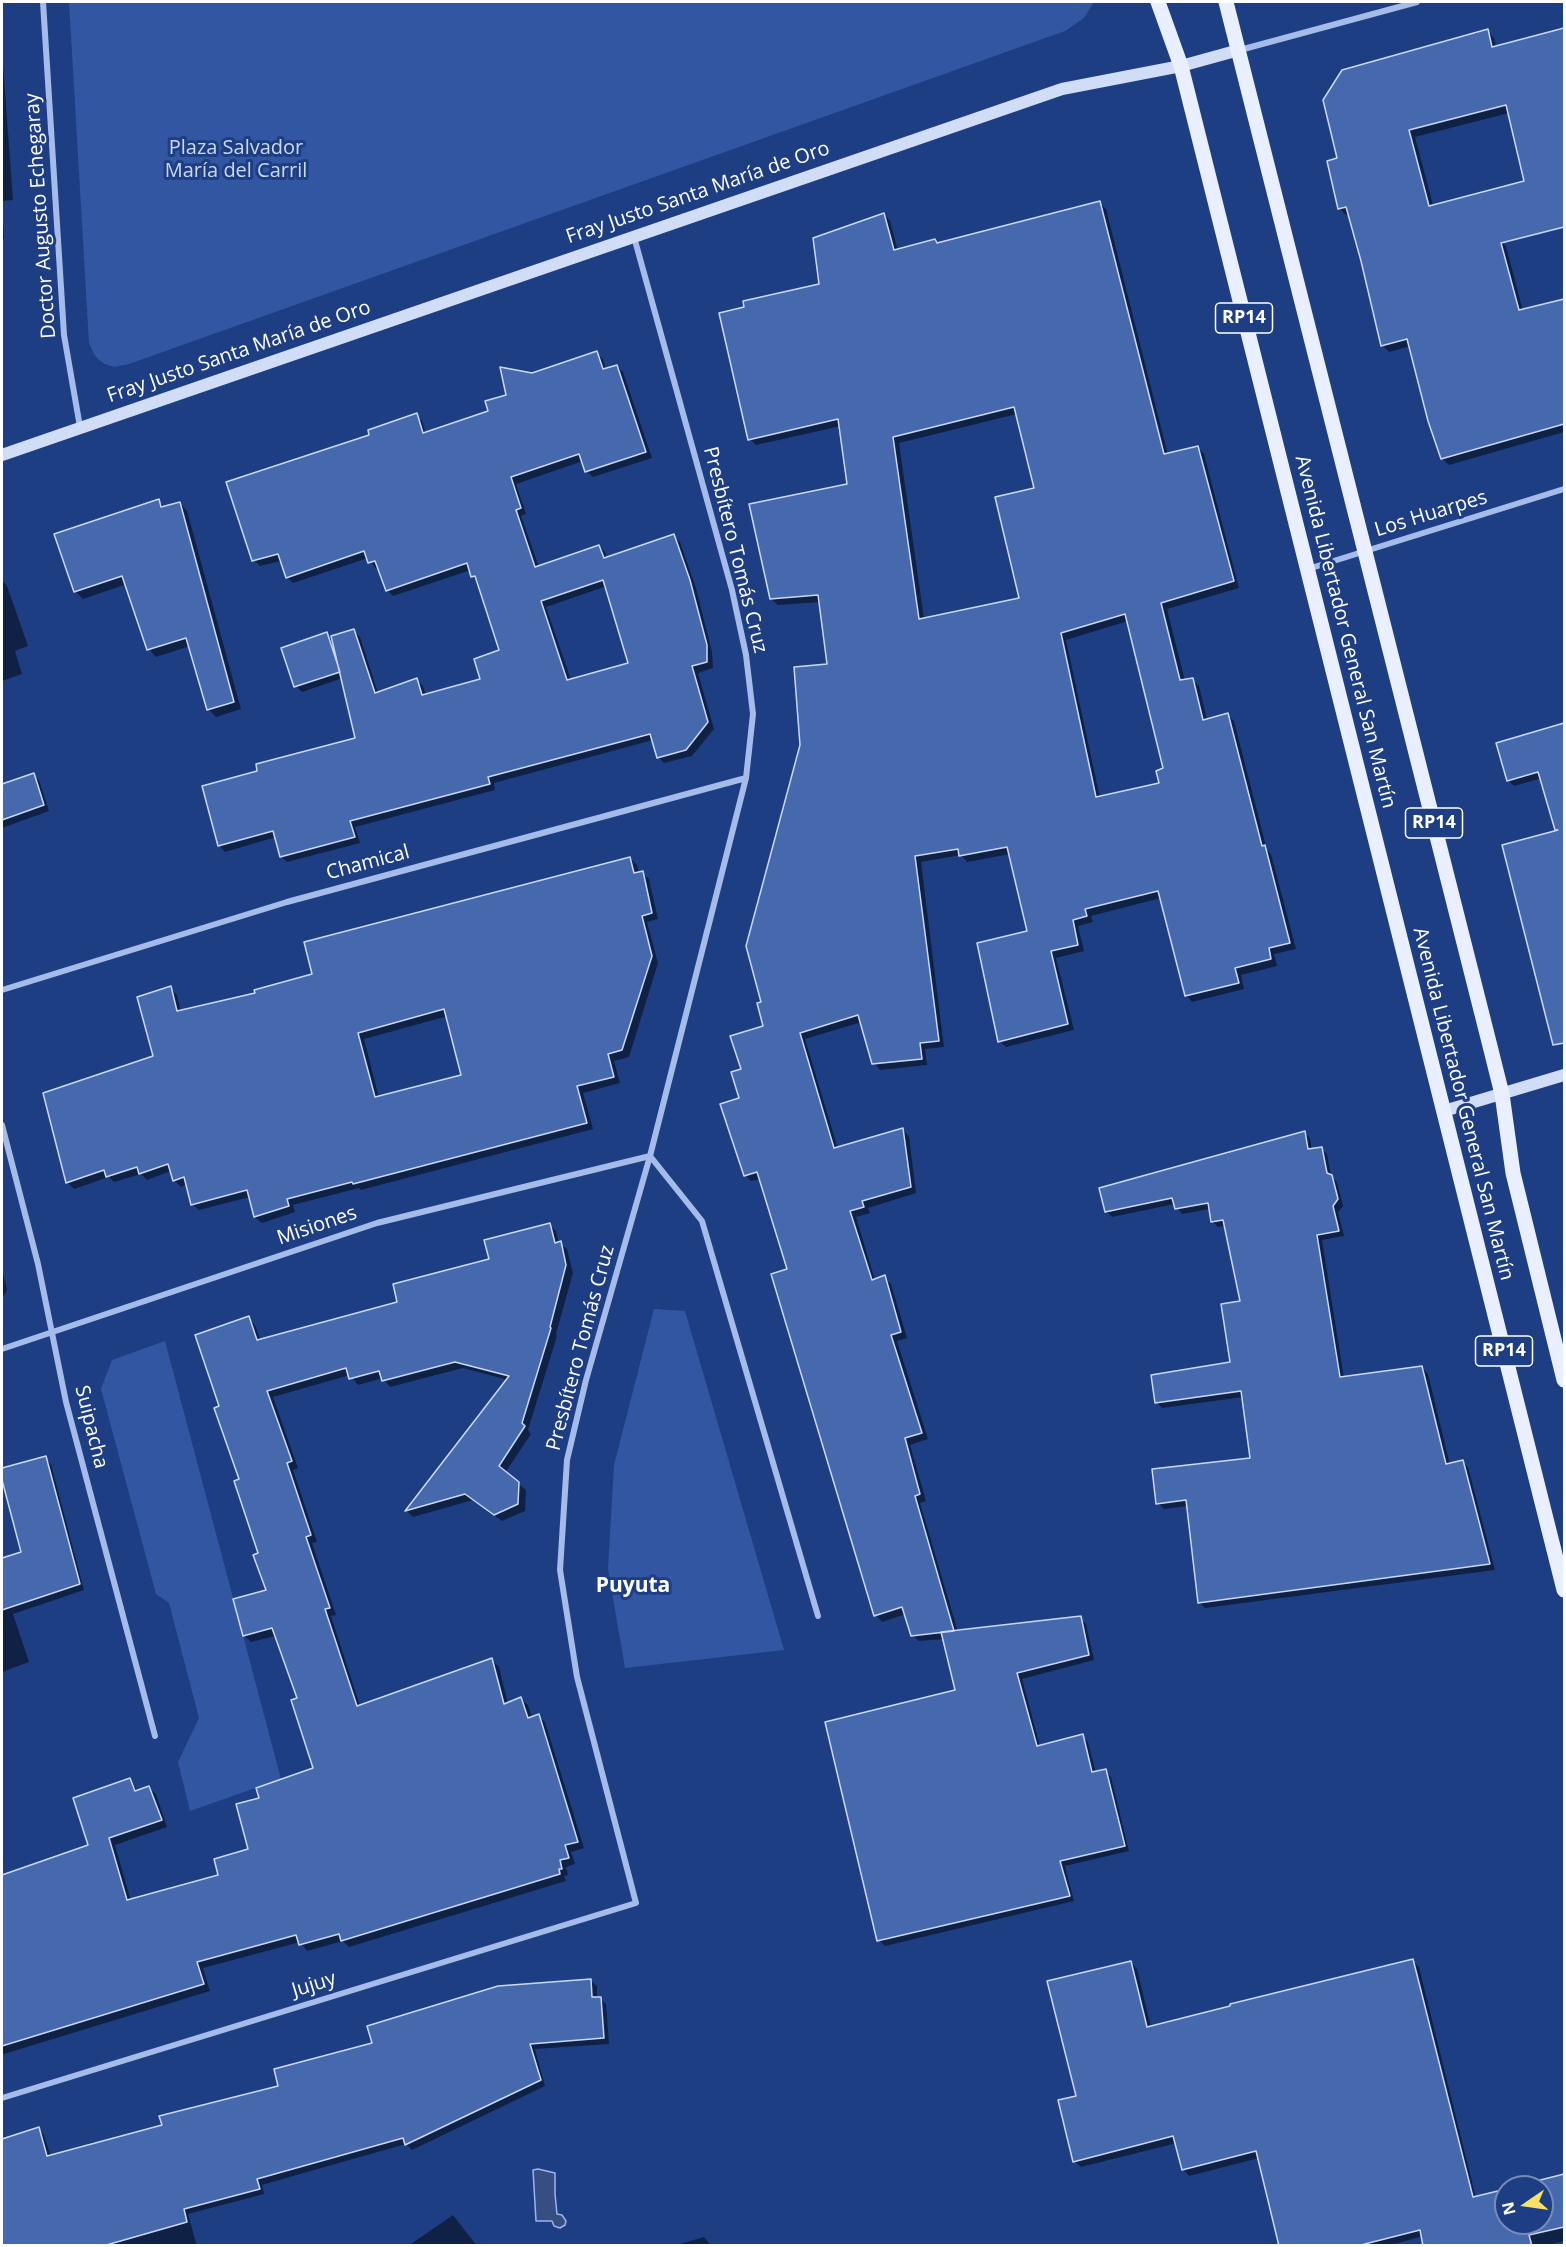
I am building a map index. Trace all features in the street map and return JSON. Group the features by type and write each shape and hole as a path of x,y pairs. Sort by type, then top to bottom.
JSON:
{"main road":[{"name":"Avenida Libertador General San Martín","path":"1158,2 1181,66 1564,1590"},
{"name":"Avenida Libertador General San Martín","path":"1226,2 1502,1094 1513,1173 1564,1380"},
{"name":"Fray Justo Santa María de Oro","path":"2,455 1062,89 1181,66 1239,50"},
{"path":"1444,1111 1564,1075"}],"street":[{"name":"Doctor Augusto Echegaray","path":"43,2 64,334 80,428"},
{"name":"Fray Justo Santa María de Oro","path":"1239,50 1417,2"},
{"name":"Presbítero Tomás Cruz","path":"633,236 737,612 746,655 753,714 746,778 650,1156 586,1380 567,1460 560,1570 577,1677 636,1903"},
{"name":"Los Huarpes","path":"1308,570 1564,489"},
{"name":"Chamical","path":"2,990 287,902 746,778"},
{"name":"Suipacha","path":"2,1125 38,1264 66,1402 155,1736"},
{"name":"Misiones","path":"2,1349 377,1223 650,1156"},
{"path":"650,1156 702,1221 818,1616"},
{"name":"Jujuy","path":"2,2098 636,1903"}],"green space":[{"name":"Plaza Salvador María del Carril","path":"69,2 1094,2 1084,18 1065,31 129,364 115,367 99,360 89,343"},
{"path":"654,1309 685,1311 784,1650 625,1668 608,1569 614,1465"},
{"path":"165,1341 281,1779 190,1811 178,1762 199,1718 169,1603 156,1594 101,1389 112,1360"}],"shaded area":[{"path":"533,2170 555,2173 557,2214 562,2215 566,2221 565,2225 560,2228 554,2226 552,2221 536,2221"}],"building":[{"path":"1564,28 1564,227 1501,243 1519,310 1564,299 1564,424 1441,459 1428,421 1407,339 1381,346 1346,207 1338,209 1327,161 1337,158 1323,100 1342,70 1488,29 1492,47","holes":["1506,105 1524,181 1429,206 1409,130"]},
{"path":"1100,201 1164,454 1198,446 1234,581 1161,603 1180,680 1193,678 1203,720 1228,713 1290,943 1269,948 1271,959 1235,968 1239,983 1185,996 1158,891 1085,909 1087,916 1073,920 1078,945 1051,951 1068,1024 998,1042 977,943 1027,931 1007,847 959,856 958,849 915,856 939,1041 920,1043 922,1059 872,1064 858,1015 800,1033 834,1148 903,1128 911,1187 862,1201 864,1207 850,1211 872,1280 885,1275 901,1332 891,1335 922,1433 905,1438 920,1494 915,1496 954,1631 911,1636 902,1607 874,1616 771,1274 787,1269 757,1172 744,1176 720,1104 739,1098 731,1072 741,1069 730,1036 763,1026 757,1003 761,1002 746,946 800,745 794,667 827,664 818,595 770,599 749,504 847,484 838,419 748,440 719,313 744,307 743,301 819,284 813,238 884,213 894,250 935,239 937,243","holes":["1014,407 1034,488 995,497 1019,598 919,619 893,437","1125,614 1163,768 1156,771 1159,783 1096,797 1061,633"]},
{"path":"597,351 603,369 617,365 646,452 585,472 579,454 511,477 521,508 516,510 535,567 599,545 604,558 674,534 690,580 707,645 707,662 692,666 708,722 686,750 657,758 650,734 488,777 490,784 350,821 355,837 280,857 273,831 218,846 202,786 257,771 256,764 355,738 331,636 354,629 375,693 417,678 422,695 480,679 474,659 499,650 475,576 471,577 467,563 386,591 375,561 368,563 364,551 286,578 278,554 252,561 226,482 369,435 368,430 417,413 423,433 488,411 485,401 506,395 500,367 532,373","holes":["603,580 628,663 567,680 541,601"]},
{"path":"159,499 161,507 180,502 234,702 207,710 186,638 147,650 122,576 74,592 54,534"},
{"path":"327,632 340,672 294,687 281,648"},
{"path":"1564,723 1564,1043 1553,1045 1502,845 1558,830 1555,830 1538,772 1507,781 1496,743"},
{"path":"34,773 44,805 2,820 2,784"},
{"path":"630,857 634,873 643,871 652,913 642,916 652,956 622,1050 608,1054 614,1077 577,1086 587,1123 287,1199 289,1206 254,1217 247,1190 191,1205 184,1177 173,1181 168,1164 139,1174 137,1167 106,1177 104,1170 66,1183 43,1093 153,1056 137,997 171,986 177,1011 255,993 254,990 312,974 304,942","holes":["444,1009 461,1075 375,1097 358,1033"]},
{"path":"1305,1131 1308,1149 1322,1147 1327,1173 1332,1175 1338,1199 1333,1206 1339,1231 1317,1235 1340,1377 1422,1366 1446,1464 1463,1460 1490,1564 1198,1603 1186,1500 1156,1504 1152,1469 1250,1458 1241,1391 1155,1403 1151,1375 1230,1362 1221,1304 1240,1301 1223,1220 1211,1222 1208,1203 1175,1209 1172,1198 1105,1212 1099,1188"},
{"path":"550,1223 555,1243 561,1241 566,1265 551,1328 522,1423 525,1426 499,1466 519,1482 518,1504 494,1515 465,1494 405,1511 509,1376 455,1362 382,1381 379,1371 349,1379 346,1368 267,1391 292,1461 287,1463 311,1535 306,1537 330,1608 325,1609 357,1706 492,1658 504,1704 521,1697 528,1718 539,1714 578,1842 565,1845 569,1858 560,1860 562,1869 559,1869 560,1874 341,1941 339,1934 299,1945 296,1935 197,1962 204,1984 2,2046 2,1875 88,1845 73,1798 130,1778 135,1791 149,1786 162,1820 109,1838 127,1900 218,1875 214,1859 248,1849 236,1804 259,1798 256,1788 313,1768 291,1700 297,1698 272,1628 243,1636 233,1599 266,1590 253,1555 258,1553 234,1481 239,1479 214,1408 219,1406 195,1335 249,1316 257,1340 397,1302 393,1284 489,1259 484,1240"},
{"path":"46,1456 80,1584 2,1610 2,1558 21,1552 2,1480 2,1468"},
{"path":"1081,1616 1089,1655 1017,1673 1037,1746 1083,1734 1092,1772 1106,1769 1125,1846 1060,1861 1070,1896 877,1941 825,1722 955,1690 941,1632"},
{"path":"1413,1959 1473,2197 1494,2192 1494,2235 1529,2235 1532,2246 1423,2246 1420,2230 1357,2246 1279,2246 1256,2151 1182,2170 1173,2136 1073,2162 1058,2100 1076,2096 1047,1981 1131,1961 1147,2027 1230,2006 1230,2004"},
{"path":"591,1979 592,1997 601,1997 604,2038 530,2044 541,2080 405,2145 403,2138 257,2179 260,2189 184,2209 187,2222 103,2246 2,2246 2,2139 39,2127 47,2156 162,2125 159,2116 278,2086 274,2069 372,2043 367,2026 498,1986"},
{"path":"1564,2174 1564,2227 1554,2229 1554,2177"}],"district":[{"name":"Puyuta","path":"633,1586"}]}
